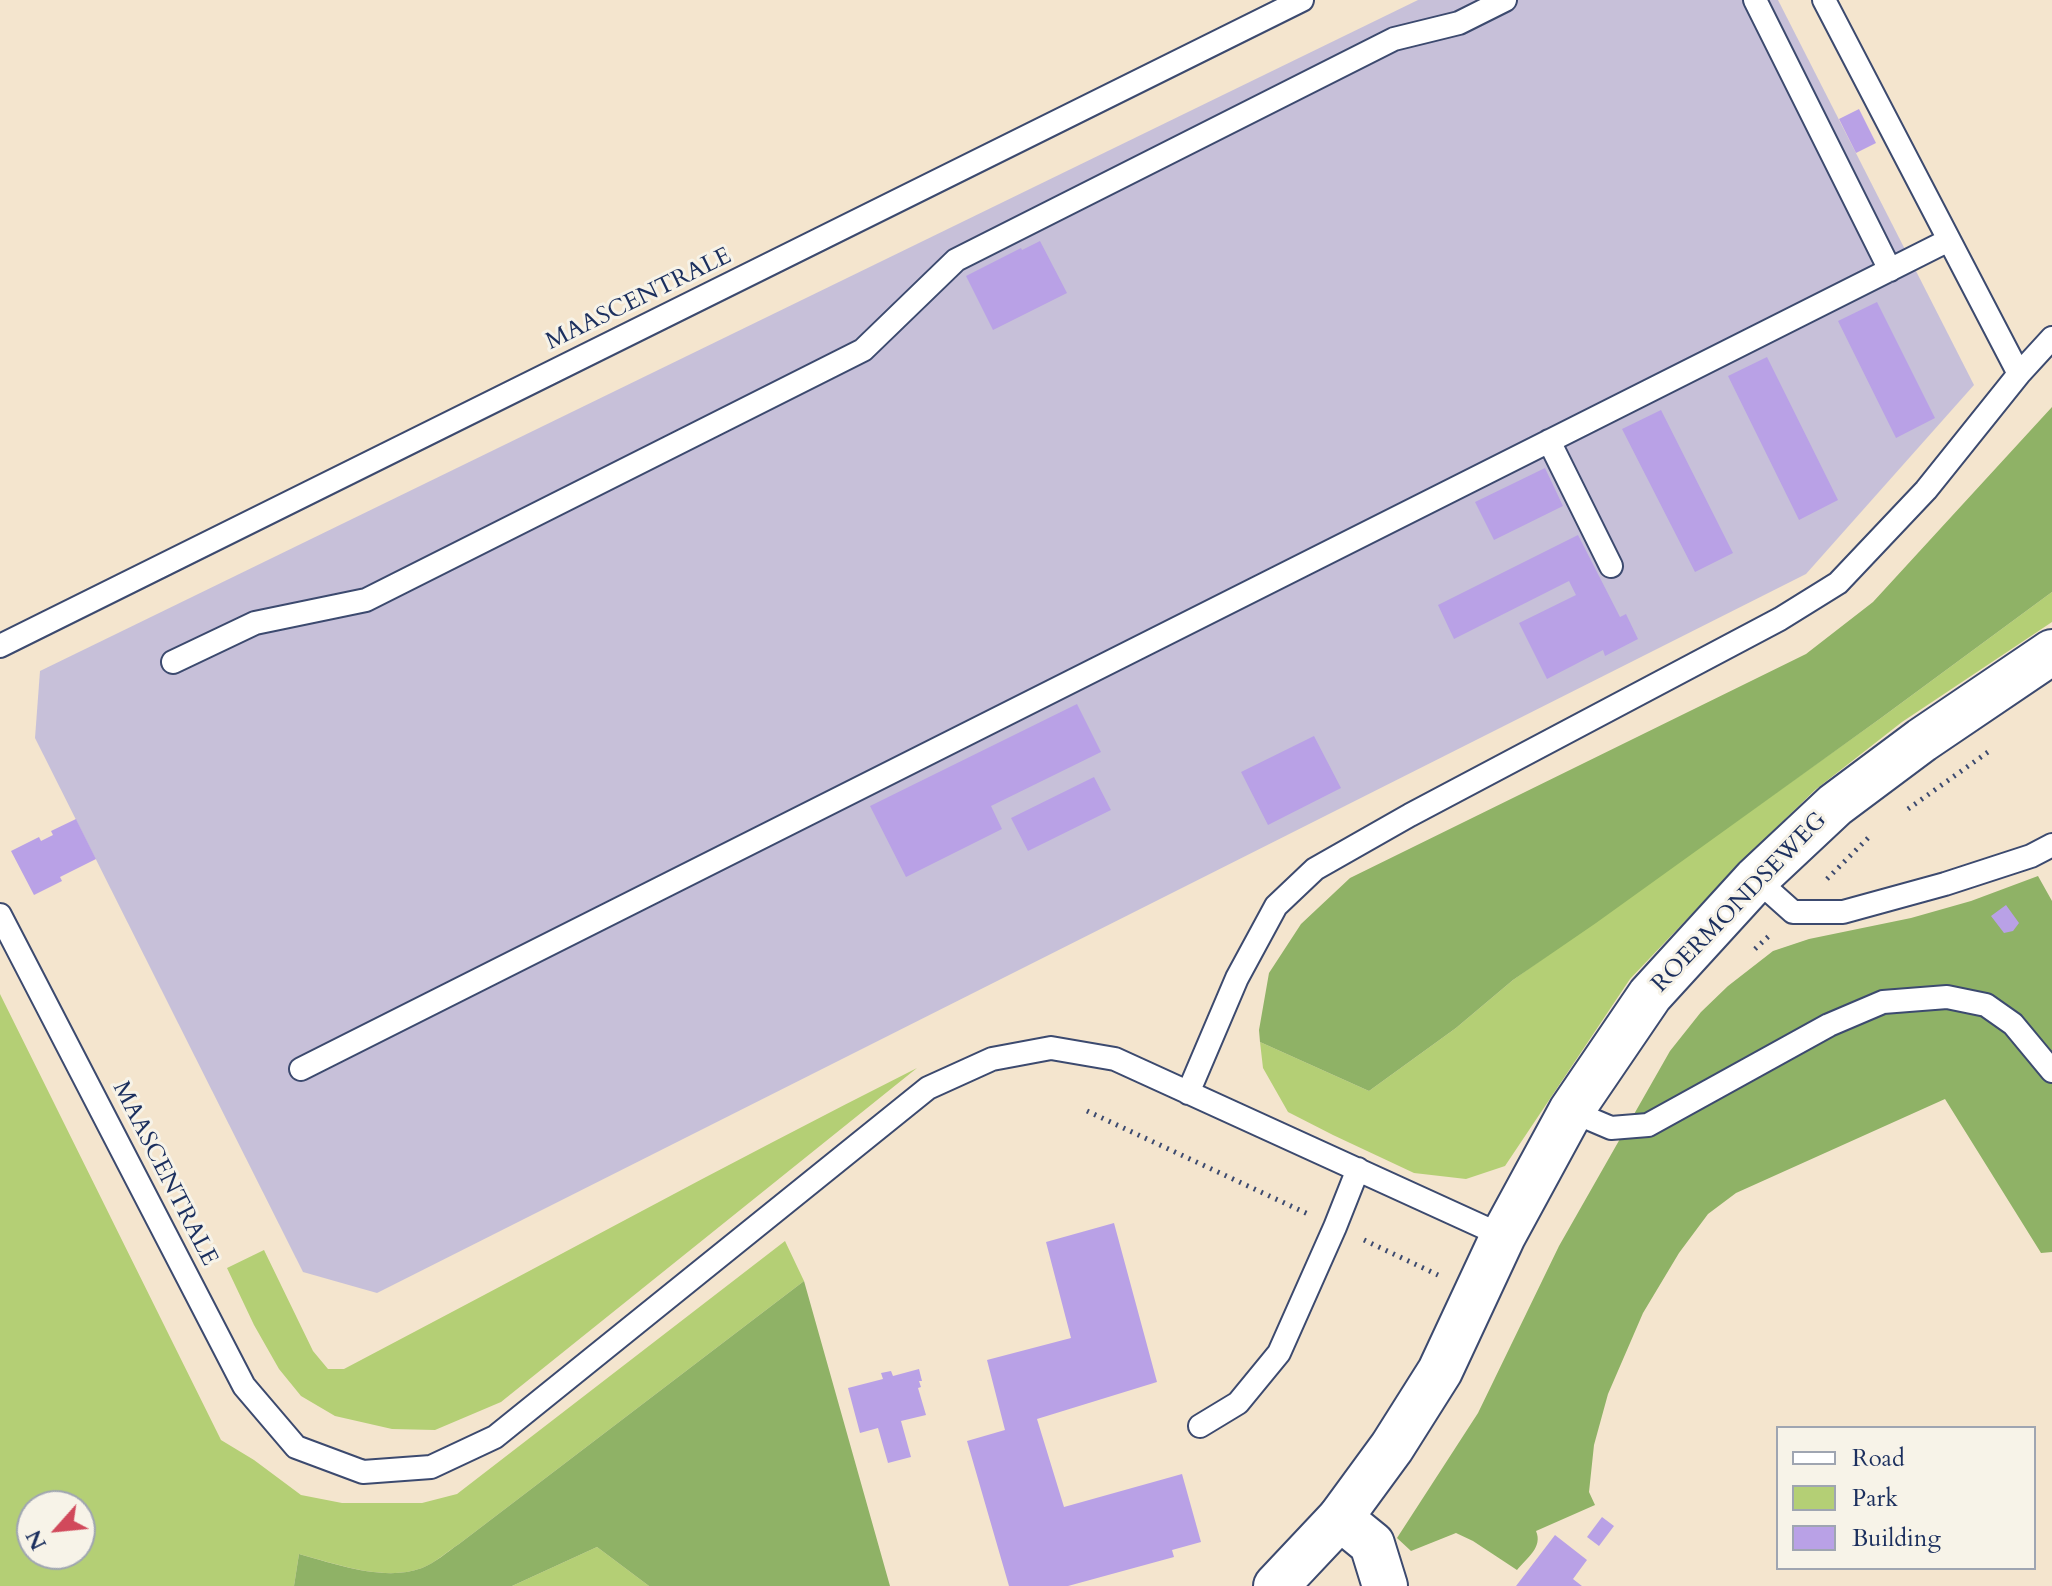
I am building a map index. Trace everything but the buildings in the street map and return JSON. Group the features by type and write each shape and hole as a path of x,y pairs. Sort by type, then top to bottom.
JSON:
{"main road":[{"name":"ROERMONDSEWEG","path":"1276,1586 1340,1518 1392,1447 1440,1371 1503,1236 1571,1111 1650,995 1756,879 1835,805 1922,740 2052,652"},
{"path":"1340,1518 1372,1544 1385,1586"}],"lane":[{"name":"MAASCENTRALE","path":"0,646 1302,0"},
{"path":"173,662 255,623 366,600 863,350 956,260 1394,39 1459,23 1505,0"},
{"path":"1755,0 1890,270"},
{"path":"1824,0 2019,374"},
{"path":"301,1069 1949,240"},
{"path":"1503,1236 1188,1093 1237,978 1276,906 1315,869 1410,815 1780,619 1838,583 1926,490 2019,374 2052,338"},
{"path":"1549,441 1611,566"},
{"path":"1756,879 1793,912 1843,912 1945,884 2031,856 2052,845"},
{"name":"MAASCENTRALE","path":"0,915 244,1386 296,1447 363,1472 431,1467 495,1437 928,1088 992,1059 1051,1048 1115,1059 1188,1093"},
{"path":"1571,1111 1611,1128 1648,1125 1829,1025 1883,1002 1947,997 1986,1005 2013,1024 2052,1071"},
{"path":"1200,1426 1238,1403 1279,1353 1358,1169"}],"path":[{"path":"1087,1111 1477,1293"}],"shaded area":[{"path":"1418,0 1778,0 1974,385 1806,574 377,1293 303,1272 35,738 40,671"}],"green space":[{"path":"2052,407 2052,592 1513,980 1456,1028 1369,1091 1260,1042 1259,1030 1269,973 1301,924 1350,878 1806,654 1873,602"},
{"path":"2052,592 2052,622 1902,722 1815,790 1744,859 1630,979 1505,1166 1466,1179 1414,1173 1288,1112 1263,1068 1260,1042 1369,1091 1456,1028 1513,980"},
{"path":"2038,876 2052,901 2052,1252 2041,1253 1945,1099 1736,1193 1708,1214 1679,1253 1643,1313 1608,1394 1594,1445 1589,1492 1595,1505 1536,1531 1536,1547 1517,1570 1456,1533 1411,1551 1397,1538 1478,1413 1559,1246 1670,1051 1701,1012 1773,951 1809,939 1911,918 1971,901"},
{"path":"0,994 221,1440 301,1495 342,1503 422,1503 457,1494 785,1241 804,1281 437,1560 422,1568 392,1573 344,1567 299,1554 294,1586 0,1586"},
{"path":"917,1068 501,1402 435,1430 392,1429 335,1416 301,1396 279,1369 227,1268 264,1250 313,1351 328,1369 344,1369"},
{"path":"804,1281 890,1586 649,1586 597,1547 512,1586 294,1586 299,1554 344,1567 376,1572 408,1572 432,1563"},
{"path":"597,1547 649,1586 512,1586"}]}
